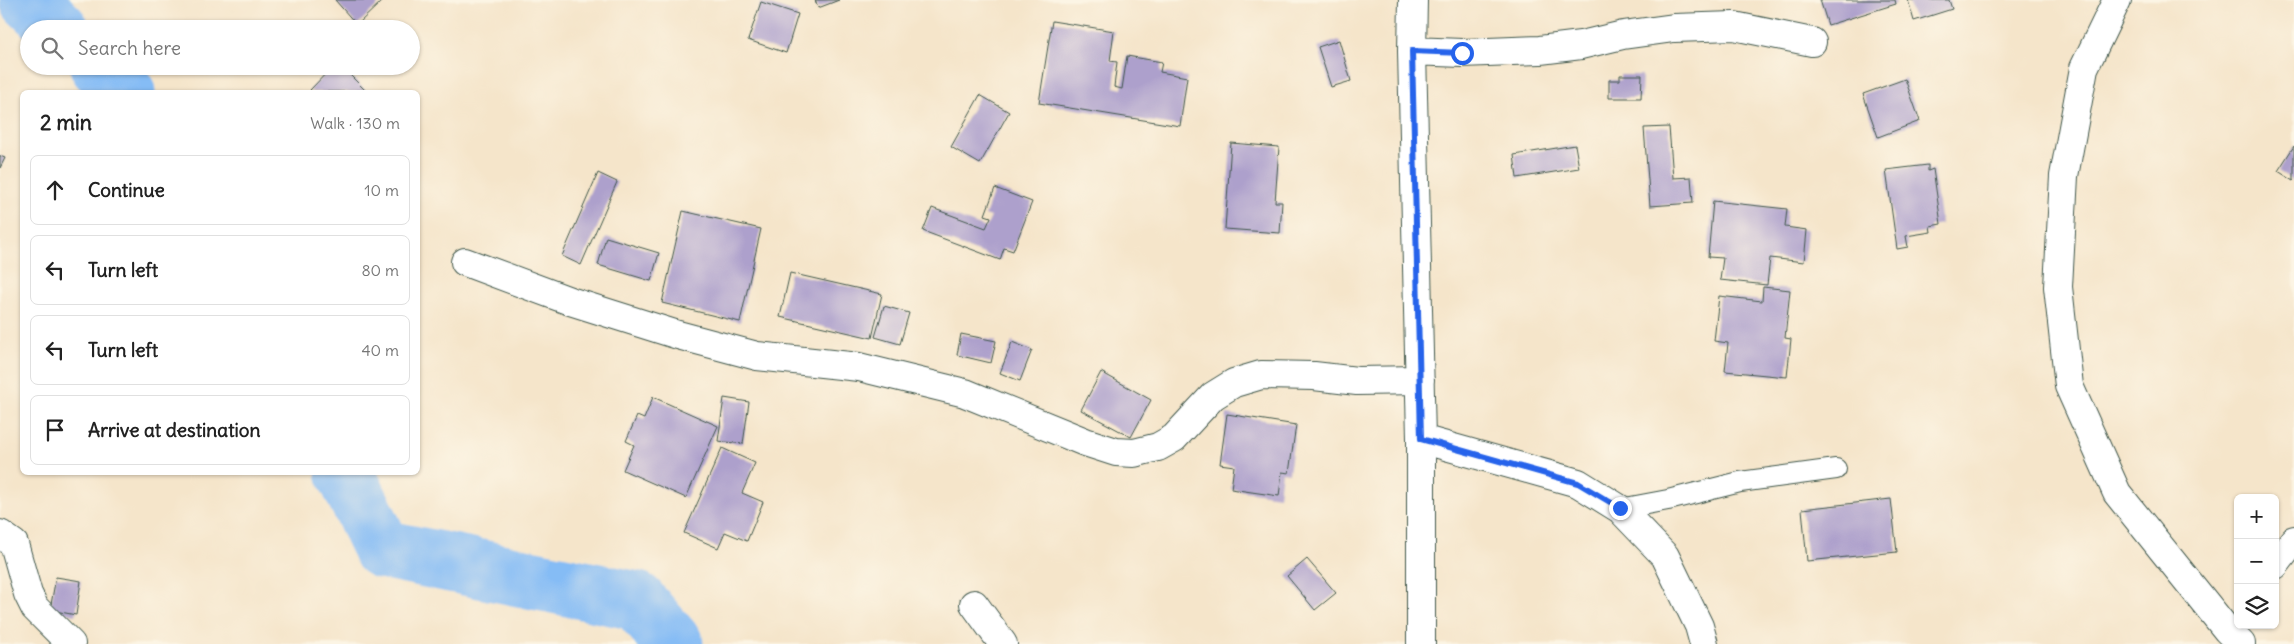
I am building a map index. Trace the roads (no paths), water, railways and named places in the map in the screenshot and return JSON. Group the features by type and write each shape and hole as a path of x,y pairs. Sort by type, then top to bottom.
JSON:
{"street":[{"path":"1413,0 1412,51 1421,439 1421,644"},
{"path":"2117,0 2084,68 2064,176 2058,287 2070,386 2117,493 2235,630"},
{"path":"1412,51 1462,53 1540,50 1581,45 1623,35 1666,29 1734,26 1812,42"},
{"path":"465,262 570,301 678,336 748,354 859,367 965,393 1085,442 1116,452 1134,453 1158,447 1174,438 1213,396 1234,383 1261,375 1314,376 1357,382 1420,380"},
{"path":"1421,439 1578,483 1620,508 1665,556 1699,626 1704,644"},
{"path":"0,534 14,544 28,594 35,608 71,644"},
{"path":"2279,560 2294,540"},
{"path":"974,604 1003,644"}],"lane":[{"path":"1620,508 1668,500 1740,482 1836,468"}],"waterway":[{"path":"29,0 50,20"},
{"path":"108,75 124,90"},
{"path":"346,475 382,549 637,601 674,644"}]}
